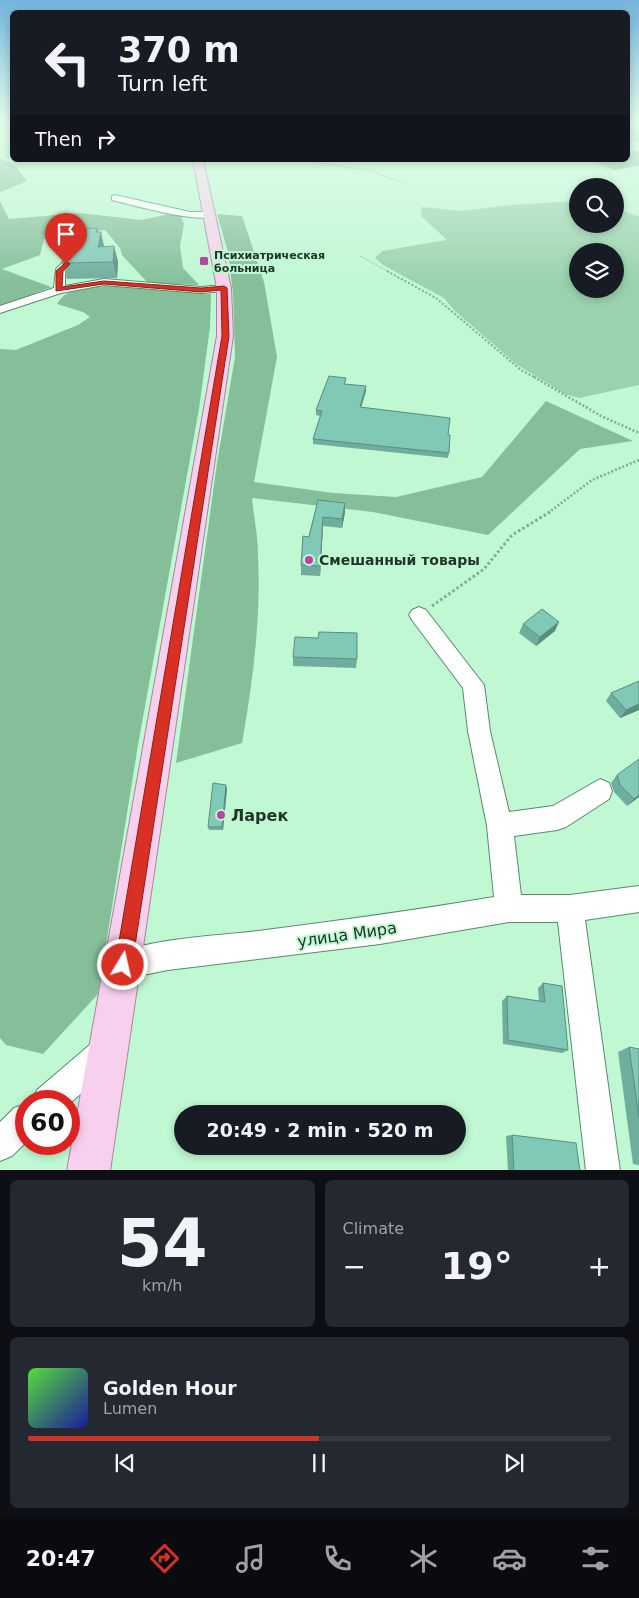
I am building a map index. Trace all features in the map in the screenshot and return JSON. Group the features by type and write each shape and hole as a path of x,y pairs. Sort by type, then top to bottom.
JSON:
{"main road":[{"path":"88,1170 225,336 224,288 201,176"}],"street":[{"path":"115,198 190,215 209,215"},
{"path":"59,290 60,271 66,264 82,255"},
{"path":"0,310 59,290 104,282 201,290 224,288"},
{"path":"420,615 473,685 479,731 500,826 508,908"},
{"path":"500,826 557,818 600,791"},
{"name":"улица Мира","path":"123,965 168,956 380,930 508,908 570,909 639,899"},
{"path":"570,909 604,1170"},
{"path":"61,1090 108,1049"},
{"path":"0,1144 15,1130"}],"path":[{"path":"383,176 408,185"},
{"path":"360,256 436,298 521,370 601,416 639,433"},
{"path":"420,615 484,569 512,535 554,510 592,480 639,460"}],"green space":[{"path":"0,176 23,176 27,181 0,192"},
{"path":"0,201 9,219 80,213 141,220 179,212 184,224 180,246 183,268 199,285 148,283 122,255 120,248 105,230 65,232 44,239 40,255 2,269 51,287 0,307"},
{"path":"569,201 569,233 624,233 624,212 639,216 639,385 579,398 565,394 516,364 455,311 444,298 383,265 375,258 382,251 447,240 421,216 422,207 461,211 512,205"},
{"path":"217,214 242,216 264,282 277,357 254,482 333,493 396,497 482,477 546,401 633,441 580,449 488,535 373,512 252,498 257,534 259,579 253,673 242,743 176,763 217,463 235,357 233,293 228,252"},
{"path":"111,286 211,294 210,327 199,409 138,745 98,994 43,1054 6,1045 0,1038 0,349 16,350 78,325 90,317 83,312 57,304 62,298 74,290"}],"building":[{"path":"97,228 96,232 101,232 98,247 114,246 113,262 62,263 63,258 84,242 84,237 79,235 66,241 68,230"},
{"path":"329,376 346,378 344,384 366,386 360,407 450,418 448,435 450,435 449,453 313,439 322,411 316,410"},
{"path":"318,500 345,503 342,519 323,517 320,566 301,565 303,536 309,537"},
{"path":"542,609 559,622 540,637 523,624"},
{"path":"319,632 357,633 357,659 293,657 295,637 318,638"},
{"path":"639,681 639,704 626,710 611,693"},
{"path":"639,759 639,795 634,799 620,785 617,775"},
{"path":"213,783 226,785 222,827 208,827"},
{"path":"543,983 562,986 568,1050 508,1040 507,996 545,1002"},
{"path":"629,1047 639,1049 639,1117"},
{"path":"512,1135 576,1143 580,1170 514,1170"}],"place":[{"name":"Психиатрическая больница","path":"204,261"},
{"name":"Смешанный товары","path":"309,560"},
{"name":"Ларек","path":"221,815"}],"route":[{"path":"66,264 60,271 59,290 104,282 201,290 224,288 225,336 123,965"}]}
